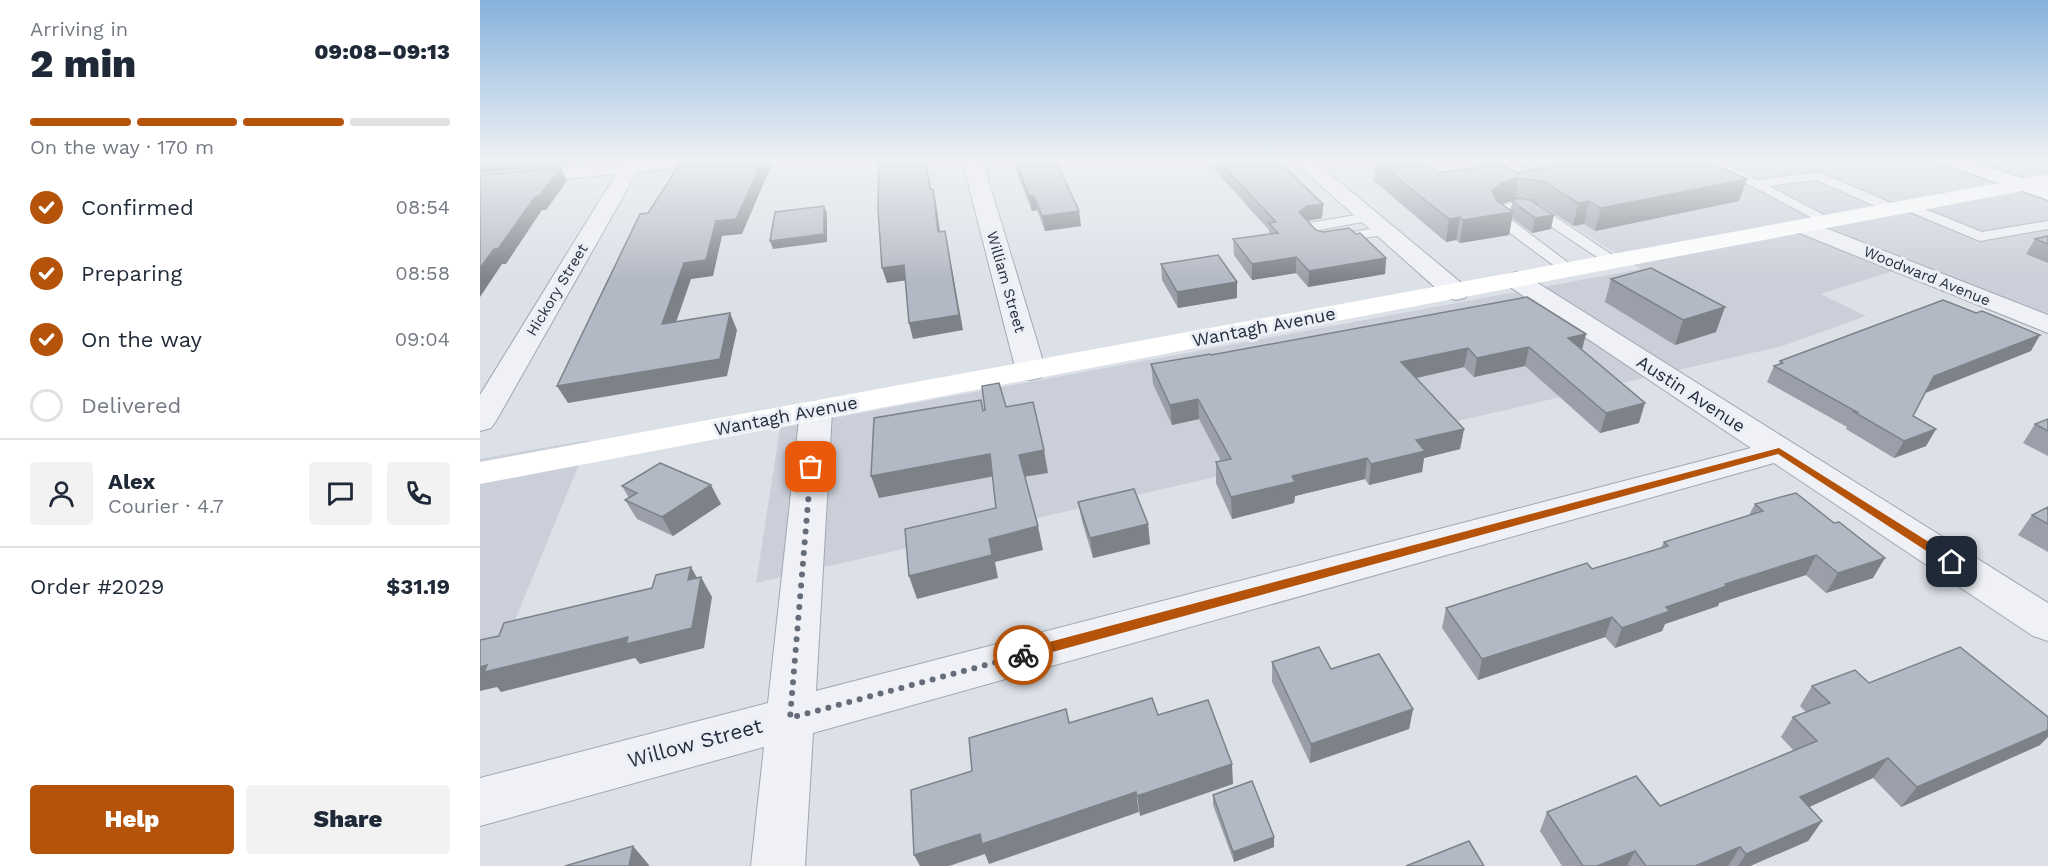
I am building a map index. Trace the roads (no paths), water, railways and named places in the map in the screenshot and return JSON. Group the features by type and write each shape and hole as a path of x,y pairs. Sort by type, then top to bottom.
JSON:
{"main road":[{"name":"Wantagh Avenue","path":"480,473 1949,199"}],"street":[{"name":"Hickory Street","path":"480,421 611,199"},
{"name":"William Street","path":"983,199 1031,371"},
{"path":"1347,199 1456,292"},
{"name":"Woodward Avenue","path":"1816,224 2048,325"},
{"name":"Austin Avenue","path":"1516,280 2048,624"},
{"path":"778,866 816,411"},
{"name":"Willow Street","path":"480,802 1779,451"}],"lane":[{"path":"1769,199 1816,224"},
{"path":"1880,199 1980,237 2048,225"},
{"path":"1570,270 1500,219 1498,214 1501,210 1522,206 1534,208 1615,262"},
{"path":"1290,230 1376,224"},
{"path":"1308,227 1322,241 1376,224"}]}
